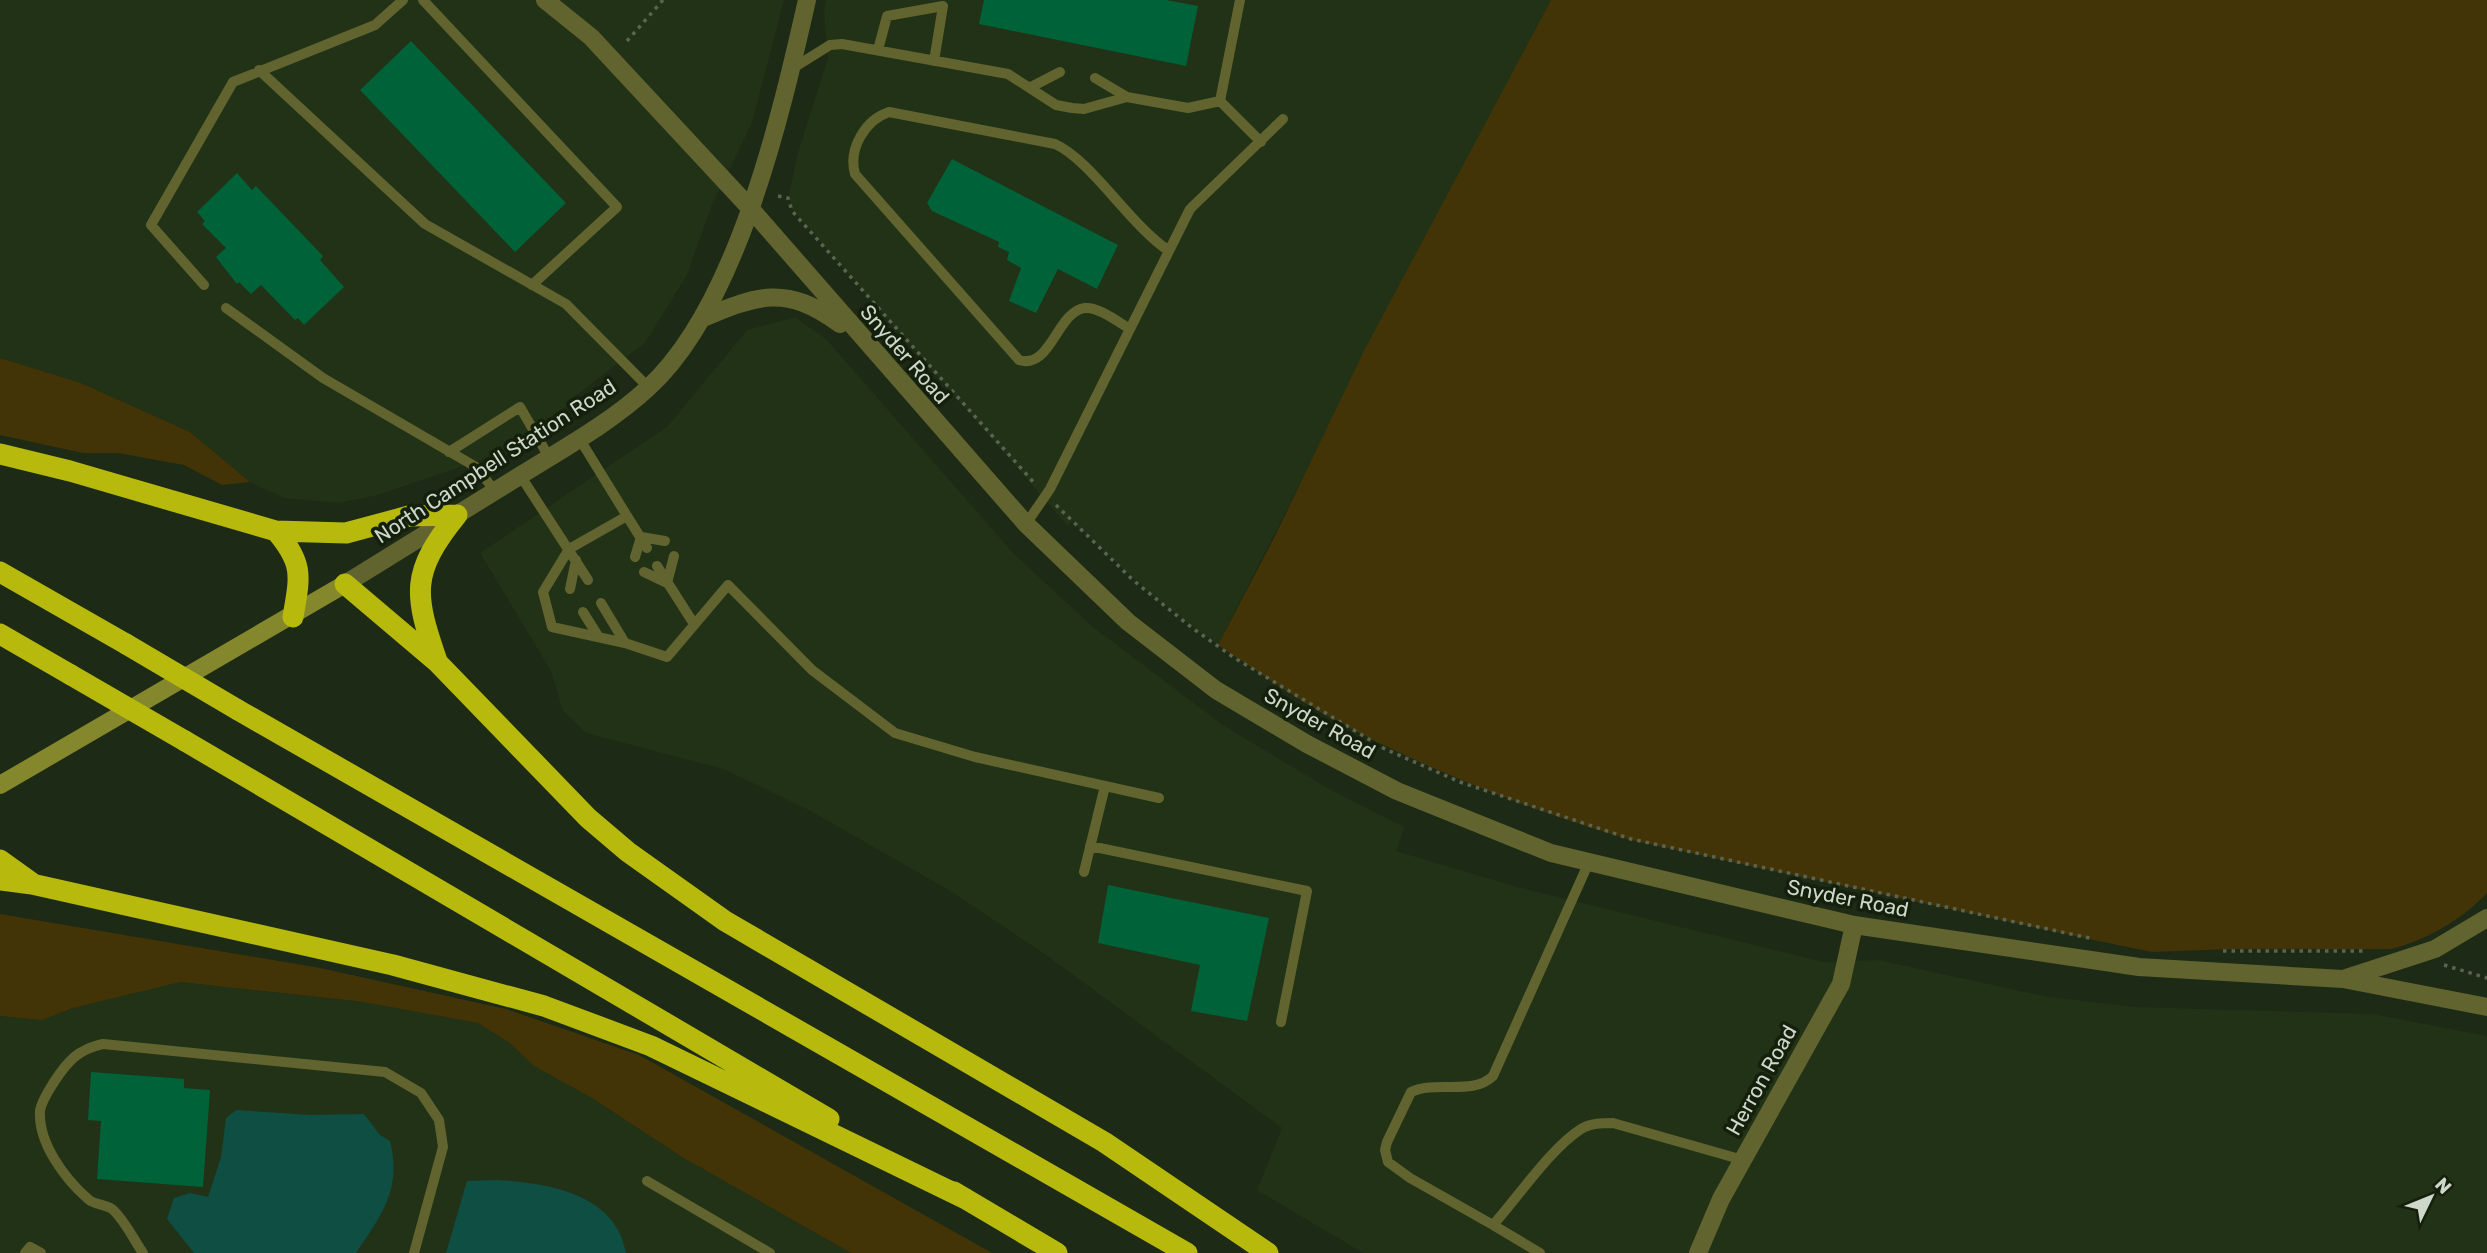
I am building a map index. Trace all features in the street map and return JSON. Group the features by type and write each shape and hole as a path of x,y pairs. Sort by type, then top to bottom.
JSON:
{"highway":[{"path":"0,454 69,471 276,531 346,533 410,516 457,515"},
{"path":"437,662 421,617 421,587 434,547 457,515"},
{"path":"276,531 294,552 300,580 293,617"},
{"path":"0,572 1187,1253"},
{"path":"345,584 437,662 588,818 628,852 726,921 1104,1142 1268,1253"},
{"path":"0,634 1057,1253"},
{"path":"0,860 32,884"},
{"path":"0,880 32,884 393,965 544,1006 651,1046 966,1199"}],"main road":[{"name":"North Campbell Station Road","path":"0,785 293,617 345,584"}],"street":[{"name":"Snyder Road","path":"545,0 591,37 750,208 1026,524 1128,622 1216,691 1307,744 1397,791 1551,853 1854,925 2139,967 2343,979 2487,1007"},
{"name":"North Campbell Station Road","path":"345,584 579,438 649,388 676,357 701,319 750,208 790,70 807,0"},
{"path":"701,319 755,298 778,296 818,308 862,339"},
{"name":"Snyder Road","path":"2343,979 2431,950 2487,918"},
{"name":"Herron Road","path":"1698,1253 1721,1199 1841,984 1854,925"}],"lane":[{"path":"204,285 151,225 233,82 375,25 403,0"},
{"path":"423,0 617,207 532,285"},
{"path":"1220,101 1240,0"},
{"path":"874,50 887,16 943,6 934,61"},
{"path":"790,70 830,45 874,50 1008,75 1056,105 1072,108 1084,109 1127,97"},
{"path":"259,70 425,224 566,304 649,388"},
{"path":"1031,88 1060,72"},
{"path":"1095,78 1127,97 1188,108 1220,101"},
{"path":"1220,101 1261,142"},
{"path":"1130,329 1097,310 1078,310 1069,316 1041,354 1032,360 1020,360 855,174 852,164 864,130 875,117 889,112 1055,144 1072,155 1149,237 1169,251"},
{"path":"1026,524 1046,495 1190,209 1283,118"},
{"path":"226,308 323,378 475,467 495,491"},
{"path":"450,452 520,407 549,457"},
{"path":"579,438 647,548"},
{"path":"520,475 588,580"},
{"path":"627,516 569,548 543,592 552,627 625,643 667,657 728,585 812,670 895,733 975,757 1159,798"},
{"path":"640,537 665,541"},
{"path":"635,557 640,537"},
{"path":"667,583 674,556"},
{"path":"570,589 576,560"},
{"path":"657,566 694,624"},
{"path":"644,572 667,583"},
{"path":"601,603 625,643"},
{"path":"583,612 597,636"},
{"path":"1084,872 1105,786"},
{"path":"1090,846 1307,891 1281,1022"},
{"path":"1540,1253 1397,1170 1388,1162 1385,1150 1411,1092 1428,1086 1479,1086 1493,1076 1589,862"},
{"path":"143,1253 112,1208 90,1201 76,1186 52,1155 44,1133 40,1110 50,1089 68,1060 89,1047 103,1044 384,1072 421,1093 439,1120 443,1147 414,1253"},
{"path":"1493,1225 1554,1155 1582,1128 1613,1123 1742,1160"},
{"path":"647,1181 770,1253"},
{"path":"25,1253 30,1247 41,1253"}],"path":[{"path":"627,41 663,0"},
{"path":"778,196 788,198 792,211 1046,495 1134,581 1191,627 1384,749 1460,782 1631,839 2103,941"},
{"path":"2431,950 2440,964 2487,978"},
{"path":"2220,951 2368,951"}],"shaded area":[{"path":"0,0 784,0 752,123 712,205 687,275 645,343 575,396 562,411 516,441 510,451 498,458 489,457 378,495 339,503 284,498 250,482 190,432 81,383 0,358"},
{"path":"826,0 1551,0 1424,240 1218,645 1159,601 1072,522 1067,525 791,208 789,195 797,156 828,58 824,13"},
{"path":"1551,0 2487,0 2487,893 2467,912 2443,928 2417,941 2391,949 2152,952 1631,840 1593,828 1482,789 1375,741 1309,705 1218,645 1276,534 1364,351"},
{"path":"795,317 826,339 1014,554 1093,627 1223,725 1331,790 1404,827 1396,851 1517,887 1824,962 1878,960 2048,997 2137,1007 2373,1014 2487,1036 2487,1253 1363,1253 1257,1190 1282,1128 1046,955 952,892 809,810 723,769 586,733 563,711 551,671 480,553 668,426 747,330"},
{"path":"0,358 81,383 190,432 250,482 222,485 184,465 118,453 83,453 0,435"},
{"path":"0,914 320,968 506,1009 639,1055 992,1253 851,1253 682,1157 592,1098 534,1066 510,1043 478,1023 357,1001 180,982 73,1008 42,1020 0,1016"},
{"path":"179,982 357,1001 478,1023 510,1043 534,1066 592,1098 682,1157 851,1253 0,1253 0,1016 42,1020 73,1008"}],"water":[{"path":"236,1110 311,1115 364,1114 380,1135 390,1141 393,1158 391,1187 381,1213 356,1253 194,1253 167,1219 174,1198 190,1193 208,1197 221,1157 226,1118"},
{"path":"498,1180 558,1189 595,1205 609,1217 620,1233 626,1253 446,1253 467,1181"}],"building":[{"path":"984,0 1166,0 1198,6 1186,66 979,24"},
{"path":"411,41 566,203 515,252 360,90"},
{"path":"952,159 1118,245 1097,289 1058,269 1036,313 1009,301 1021,268 1007,260 1009,252 998,247 999,242 932,211 927,203"},
{"path":"237,173 252,190 256,186 323,256 320,260 344,287 304,325 298,318 295,320 261,285 251,294 239,282 237,284 216,257 226,248 202,224 205,221 197,212"},
{"path":"1108,885 1269,918 1247,1021 1191,1011 1200,965 1098,943"},
{"path":"91,1072 184,1079 184,1088 210,1090 203,1187 97,1179 101,1121 88,1120"}]}
